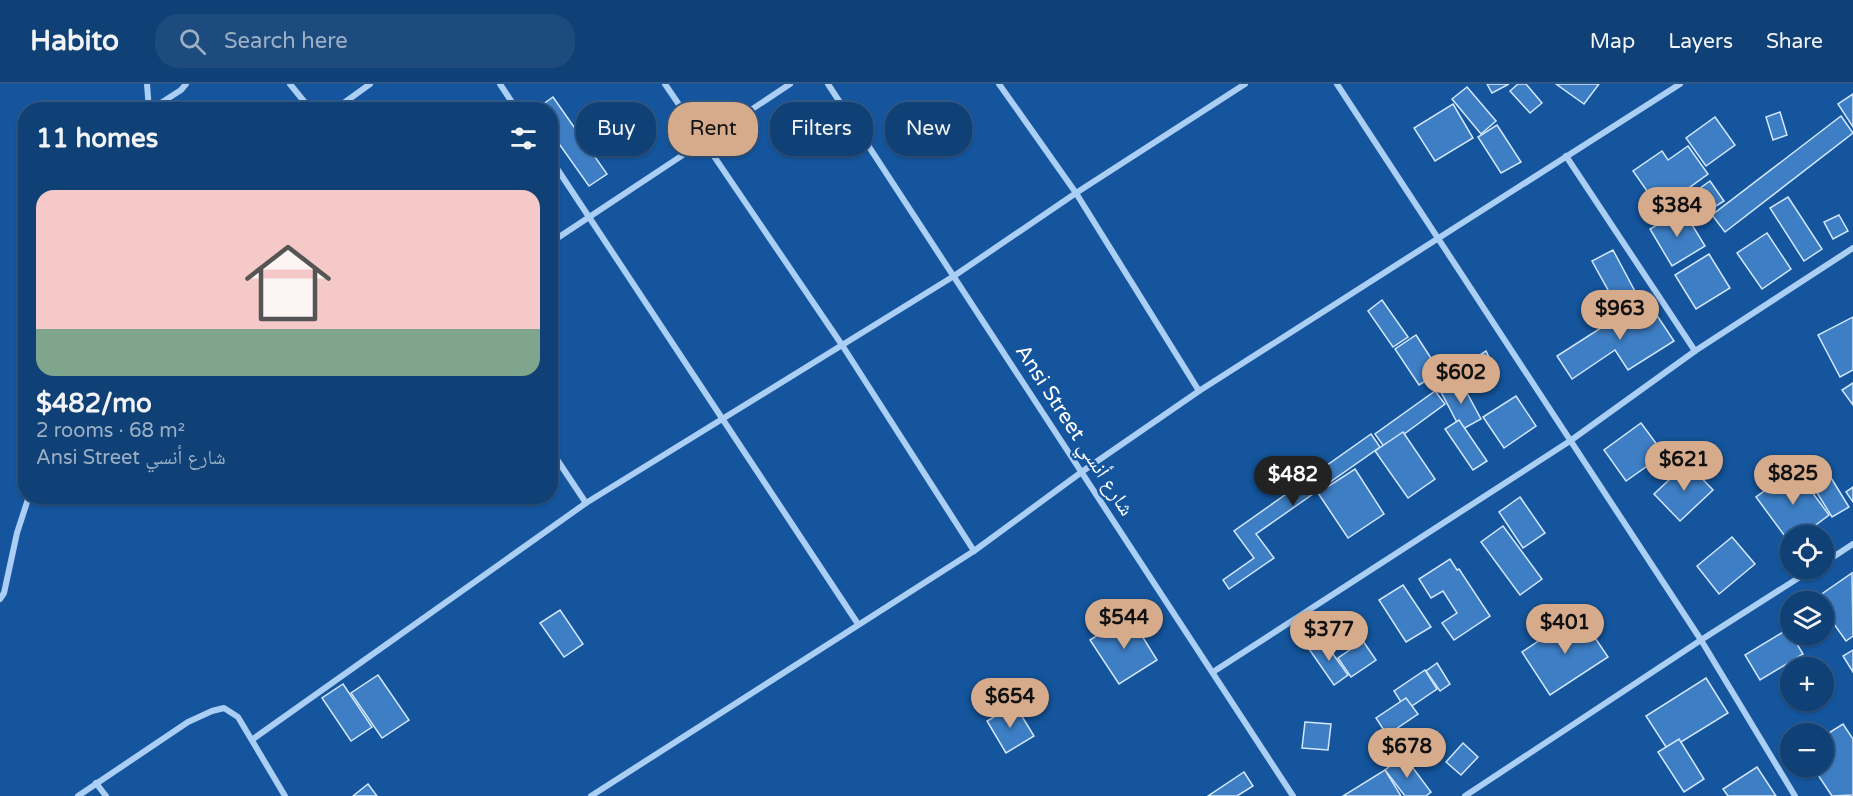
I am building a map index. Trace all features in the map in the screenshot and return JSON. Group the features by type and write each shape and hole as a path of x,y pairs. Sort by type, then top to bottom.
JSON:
{"street":[{"path":"147,84 149,102"},
{"path":"162,102 186,84"},
{"path":"290,84 305,102"},
{"path":"345,102 370,84"},
{"path":"500,84 512,102"},
{"path":"665,84 677,102"},
{"path":"758,105 790,84"},
{"name":"Ansi Street شارع أنسي","path":"828,84 1083,471 1293,796"},
{"path":"999,84 1076,193 1199,391"},
{"path":"252,739 586,503 954,276 1076,193 1245,84"},
{"path":"1337,84 1701,640 1795,796"},
{"path":"591,796 974,551 1083,471 1199,391 1680,84"},
{"path":"558,238 682,156"},
{"path":"714,156 842,345 974,551"},
{"path":"1566,156 1695,351"},
{"path":"558,170 858,624"},
{"path":"1213,672 1570,441 1695,351 1853,248"},
{"path":"558,461 586,503"},
{"path":"0,600 4,593 17,533 26,504"},
{"path":"1834,556 1853,544"},
{"path":"1465,796 1798,579"},
{"path":"78,796 188,722 224,708 238,717 285,796"},
{"path":"96,783 106,796"}],"building":[{"path":"1487,84 1509,84 1492,93"},
{"path":"1518,84 1526,84 1542,103 1530,113 1510,91"},
{"path":"1556,84 1599,84 1584,104"},
{"path":"1467,87 1496,121 1481,134 1452,99"},
{"path":"1853,94 1853,127 1838,104"},
{"path":"553,97 557,102 546,102"},
{"path":"558,104 576,130 576,156 594,156 607,174 589,186 558,142"},
{"path":"1453,104 1473,138 1435,161 1414,128"},
{"path":"1780,112 1787,135 1773,140 1766,117"},
{"path":"1841,116 1853,133 1725,232 1712,215"},
{"path":"1715,117 1735,145 1706,166 1686,138"},
{"path":"1497,125 1521,162 1501,173 1478,137"},
{"path":"1688,146 1708,174 1682,193 1691,205 1668,221 1633,171 1662,151 1668,160"},
{"path":"1710,181 1724,201 1708,211 1696,191"},
{"path":"1788,197 1822,249 1804,261 1770,208"},
{"path":"1683,210 1705,246 1672,266 1650,229"},
{"path":"1839,215 1848,231 1833,239 1824,222"},
{"path":"1767,233 1791,269 1762,289 1737,253"},
{"path":"1613,250 1638,297 1618,308 1592,261"},
{"path":"1709,254 1730,288 1696,309 1675,275"},
{"path":"1646,299 1674,341 1628,370 1615,350 1572,379 1557,356"},
{"path":"1382,300 1408,337 1393,347 1368,311"},
{"path":"1853,317 1853,370 1840,377 1818,335"},
{"path":"1416,335 1440,372 1419,385 1395,349"},
{"path":"1486,351 1492,363 1470,376 1464,365"},
{"path":"1460,380 1481,419 1461,430 1440,390"},
{"path":"1853,383 1853,405 1842,390"},
{"path":"1435,391 1445,404 1385,448 1375,434"},
{"path":"1516,396 1536,426 1504,448 1483,417"},
{"path":"1459,420 1487,461 1473,470 1445,429"},
{"path":"1641,423 1664,454 1626,481 1604,450"},
{"path":"1403,432 1435,479 1408,498 1375,451"},
{"path":"1371,434 1380,447 1256,534 1274,558 1229,589 1223,580 1254,558 1234,531"},
{"path":"1820,460 1849,507 1832,517 1803,470"},
{"path":"1687,463 1713,490 1680,521 1654,494"},
{"path":"1355,469 1384,514 1348,538 1318,493"},
{"path":"1795,469 1829,515 1816,525 1780,525 1780,529 1756,497"},
{"path":"1853,487 1853,502 1846,492"},
{"path":"1520,497 1545,533 1523,548 1499,512"},
{"path":"1503,526 1542,579 1520,595 1481,542"},
{"path":"1732,537 1755,564 1719,594 1697,566"},
{"path":"1450,559 1490,616 1454,640 1442,623 1457,613 1443,591 1431,598 1419,579"},
{"path":"1852,573 1853,636 1846,641 1834,624 1834,591 1826,591"},
{"path":"1403,585 1431,627 1406,642 1379,600"},
{"path":"560,610 583,644 564,657 540,623"},
{"path":"1579,614 1608,657 1550,695 1522,652"},
{"path":"1129,615 1157,660 1119,684 1090,640"},
{"path":"1780,634 1780,645 1798,645 1803,654 1798,657 1780,657 1780,668 1760,680 1745,655"},
{"path":"1323,640 1348,675 1334,685 1309,649"},
{"path":"1363,641 1376,660 1351,677 1338,658"},
{"path":"1853,650 1853,672 1843,656"},
{"path":"1437,663 1450,684 1440,691 1426,671"},
{"path":"1425,670 1437,689 1406,710 1394,691"},
{"path":"378,675 409,720 382,738 351,693"},
{"path":"1706,678 1728,713 1668,750 1646,716"},
{"path":"343,684 372,727 351,741 322,698"},
{"path":"1406,698 1418,714 1387,735 1376,718"},
{"path":"1015,705 1034,736 1006,753 987,721"},
{"path":"1305,722 1331,724 1328,750 1302,748"},
{"path":"1843,724 1853,739 1853,795 1832,796 1819,777 1834,777 1834,730"},
{"path":"1679,739 1704,779 1684,792 1658,752"},
{"path":"1463,743 1478,757 1461,775 1446,762"},
{"path":"1404,756 1431,792 1426,796 1405,796 1385,770"},
{"path":"1757,767 1776,796 1728,796 1723,789"},
{"path":"1385,770 1401,796 1343,796"},
{"path":"1244,772 1253,786 1237,796 1208,796"},
{"path":"368,784 377,796 353,796"}]}
